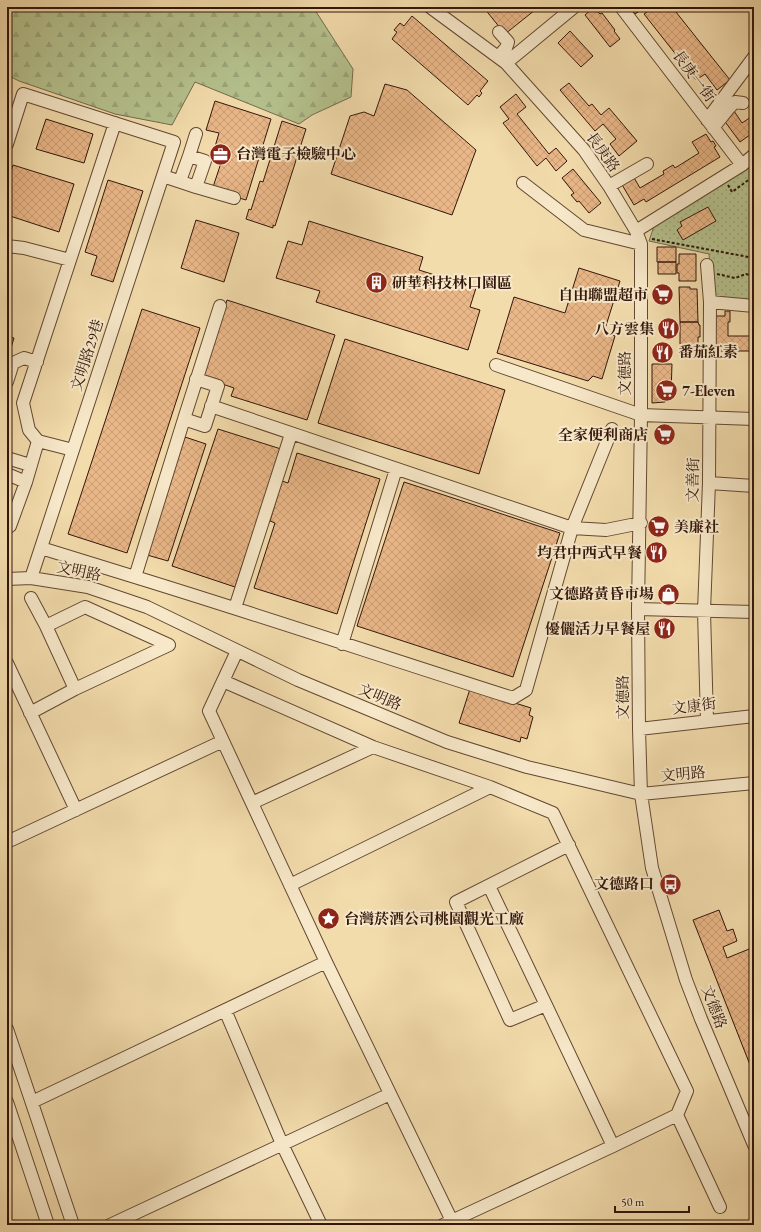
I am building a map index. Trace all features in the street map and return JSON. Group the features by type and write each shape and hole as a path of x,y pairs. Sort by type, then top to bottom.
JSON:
{"street":[{"name":"長庚路","path":"430,7 502,60 584,150 609,186 636,231"},
{"name":"長庚一街","path":"621,7 742,165"},
{"path":"502,60 566,9"},
{"path":"499,32 508,42 502,60"},
{"path":"710,124 754,57"},
{"path":"7,144 23,94 116,123 23,403 29,430 38,441 73,450"},
{"path":"710,124 735,102 743,103"},
{"name":"文明路29巷","path":"31,578 174,142 116,123"},
{"path":"180,181 196,134"},
{"path":"636,231 742,165 754,155"},
{"path":"188,156 205,161 196,187"},
{"path":"609,186 647,164"},
{"path":"163,176 234,198"},
{"path":"523,183 584,230 646,242"},
{"name":"文德路","path":"636,231 646,242 641,415 638,609 641,794 652,868 686,980 754,1145"},
{"path":"7,246 24,248 70,260"},
{"name":"文善街","path":"707,269 710,302 709,483 704,611 707,721"},
{"path":"710,302 754,306"},
{"path":"135,577 220,306"},
{"path":"7,382 13,363 24,358 37,362"},
{"path":"496,366 641,415 754,419"},
{"path":"184,419 205,426 218,386 196,379"},
{"path":"211,406 572,528 606,530 640,523"},
{"path":"41,548 235,608 342,644 513,698 526,690 572,528 612,429"},
{"path":"235,608 291,434"},
{"path":"7,528 10,526 26,482 38,441"},
{"path":"7,458 30,465"},
{"path":"342,644 396,469"},
{"path":"7,474 26,482"},
{"path":"709,483 754,486"},
{"name":"文明路","path":"7,579 31,578 88,586 147,607 298,680 447,742 527,767 641,794 754,783"},
{"path":"31,598 46,626 75,689"},
{"path":"30,712 169,645 85,607 46,626"},
{"path":"638,609 754,612"},
{"path":"223,681 373,747 490,787 553,813 687,1091 677,1115 454,1222 326,962 209,711 223,681 237,651"},
{"path":"7,663 76,810"},
{"name":"文康街","path":"639,729 754,716"},
{"path":"7,842 223,741"},
{"path":"252,803 373,747"},
{"path":"290,885 490,787"},
{"path":"546,1005 510,1020 456,902 569,845"},
{"path":"489,886 613,1146"},
{"path":"32,1102 326,962"},
{"path":"225,1010 282,1144 321,1225"},
{"path":"7,1029 73,1225"},
{"path":"110,1225 390,1094"},
{"path":"8,1106 48,1225"},
{"path":"677,1115 720,1207"}],"path":[{"path":"727,184 732,192 754,176"},
{"path":"646,242 754,258"},
{"path":"707,269 735,278 746,274 752,276 754,282"}],"green space":[{"path":"7,7 313,7 353,69 351,97 312,115 299,124 195,82 172,125 115,114 19,81 7,75"},
{"path":"754,163 754,301 713,298 709,254 649,241 654,226"}],"building":[{"path":"532,7 535,10 505,34 484,8"},
{"path":"594,7 600,14 602,13 620,39 610,47 585,15"},
{"path":"629,7 639,7 641,10 635,14"},
{"path":"654,7 672,7 730,80 717,90 705,74 696,80 644,14"},
{"path":"412,16 488,81 480,91 482,93 479,97 477,95 468,105 392,39 397,32 394,30 400,23 404,26"},
{"path":"570,31 593,56 581,67 558,43"},
{"path":"569,83 589,106 592,104 601,115 609,108 637,141 619,156 610,144 616,139 603,124 595,131 560,90"},
{"path":"385,84 407,90 476,150 452,215 331,174 350,116 364,112 374,116"},
{"path":"516,94 526,107 517,114 549,154 556,148 567,161 556,171 546,158 537,166 503,123 509,119 500,107"},
{"path":"215,101 271,119 246,200 212,190 222,160 212,157 219,133 206,130"},
{"path":"734,111 742,123 754,115 754,132 740,142 723,119"},
{"path":"46,119 93,134 84,163 36,149"},
{"path":"282,121 306,129 275,226 273,225 273,228 246,219 249,209 251,210 260,181 263,182"},
{"path":"706,134 711,142 713,141 716,146 714,147 720,157 646,202 644,199 634,205 621,183 633,176 640,188 664,174 663,171 673,165 675,168 699,153 692,142"},
{"path":"13,165 74,184 59,232 7,215 7,185"},
{"path":"573,169 601,203 589,213 579,201 577,202 571,195 574,193 562,178"},
{"path":"108,180 143,191 113,282 91,275 97,256 85,252"},
{"path":"708,207 716,221 683,240 677,230 682,226 680,222"},
{"path":"196,220 239,233 224,282 181,268"},
{"name":"研華科技林口園區","path":"309,221 423,257 419,270 476,288 470,307 480,310 468,350 316,302 320,291 276,278 288,241 302,245"},
{"path":"657,247 676,247 676,262 657,262"},
{"path":"679,254 696,254 696,281 679,281 677,264 679,264"},
{"path":"658,262 676,262 676,274 658,274"},
{"path":"579,268 620,281 604,332 615,336 602,379 593,376 588,381 497,353 514,297 565,313"},
{"path":"679,287 690,287 690,289 697,289 698,322 680,322"},
{"path":"227,300 335,335 307,420 231,396 234,388 202,377"},
{"path":"142,309 200,328 127,553 68,534"},
{"path":"725,311 730,311 728,336 750,336 750,322 754,322 754,351 714,351 714,316 725,316"},
{"path":"680,322 698,322 700,325 698,350 680,350"},
{"path":"7,336 14,338 7,361"},
{"path":"345,339 505,390 479,474 318,423"},
{"path":"652,364 672,364 671,394 665,394 665,402 652,403"},
{"path":"218,429 281,449 235,587 172,566"},
{"path":"185,437 206,444 168,561 147,555"},
{"path":"297,453 380,479 337,614 254,588 275,523 270,521 282,481 288,483"},
{"path":"404,482 560,533 513,677 357,626"},
{"path":"470,689 531,708 529,715 533,717 527,739 521,737 520,742 459,723"},
{"path":"719,910 727,931 733,929 737,941 723,947 727,958 754,947 754,1075 693,920"}],"place":[{"name":"台灣電子檢驗中心","path":"220,154"},
{"name":"研華科技林口園區","path":"376,283"},
{"name":"自由聯盟超市","path":"663,295"},
{"name":"八方雲集","path":"669,329"},
{"name":"番茄紅素","path":"663,352"},
{"name":"7-Eleven","path":"667,391"},
{"name":"全家便利商店","path":"664,435"},
{"name":"美廉社","path":"659,527"},
{"name":"均君中西式早餐","path":"657,553"},
{"name":"文德路黃昏市場","path":"669,594"},
{"name":"優儷活力早餐屋","path":"665,629"},
{"name":"文德路口","path":"670,884"},
{"name":"台灣菸酒公司桃園觀光工廠","path":"328,919"}]}
